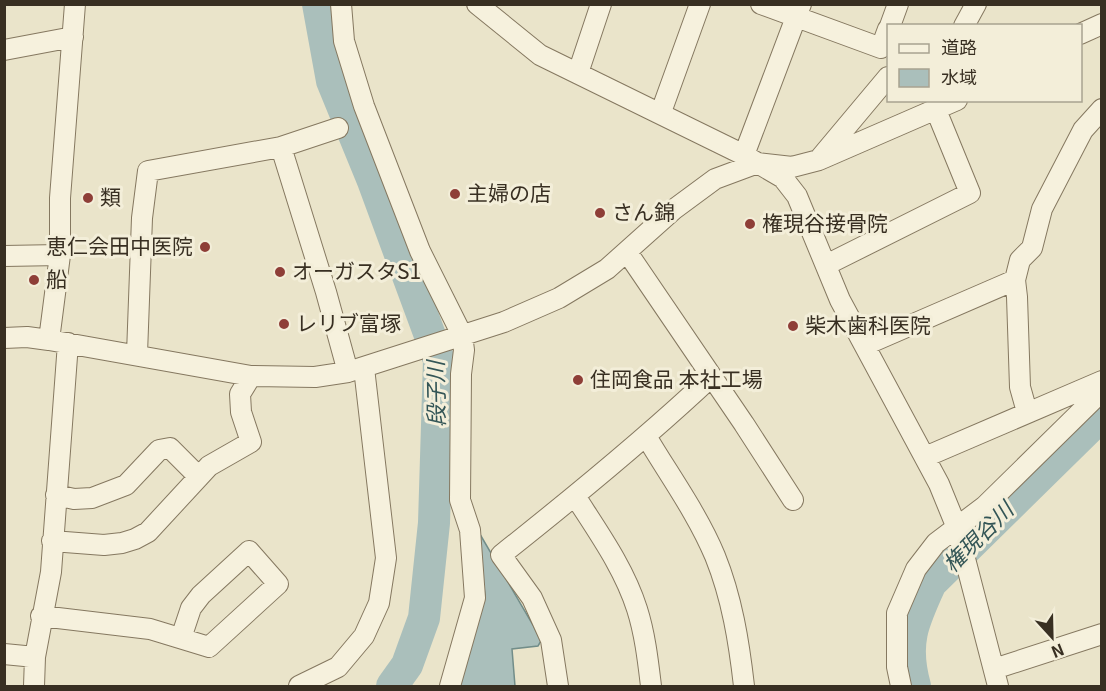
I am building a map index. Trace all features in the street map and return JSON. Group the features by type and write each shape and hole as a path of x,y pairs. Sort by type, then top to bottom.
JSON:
{"street":[{"path":"34,687 35,657 41,616 51,572 56,495 60,198 75,4"},
{"path":"341,4 344,42 364,106 420,251 464,350 461,374 460,500 470,530 475,598 450,687"},
{"path":"477,4 496,11 540,55 660,112 751,159 783,178 797,196 840,300 925,458 957,528 996,678 1101,634"},
{"path":"578,73 601,4"},
{"path":"660,112 700,4"},
{"path":"761,4 799,10 881,48 887,32"},
{"path":"890,24 898,4"},
{"path":"965,24 976,4"},
{"path":"751,159 799,10"},
{"path":"1082,33 1101,24"},
{"path":"4,50 73,37"},
{"path":"819,160 887,78"},
{"path":"4,338 27,337 137,354 251,376 315,377 356,370 504,322 559,298 607,269 673,210 715,179 751,159 792,167 819,160 953,102"},
{"path":"1028,412 1020,387 1015,280 1020,260 1032,248 1042,209 1083,130 1101,109"},
{"path":"826,265 970,193 936,110"},
{"path":"137,354 142,218 148,171 280,147 338,128"},
{"path":"280,147 326,292 356,370 386,558 379,603 364,636 338,667 299,687"},
{"path":"627,252 793,500"},
{"path":"4,256 60,255"},
{"path":"864,345 1015,280"},
{"path":"52,541 104,545 122,543 148,532 209,466 251,442 241,412 240,394 251,376"},
{"path":"558,687 551,640 532,598 501,555 646,436 711,377"},
{"path":"925,458 1101,381"},
{"path":"901,687 897,667 897,614 915,569 936,543 957,528 1008,483 1101,391"},
{"path":"646,436 693,511 715,556 732,604 744,687"},
{"path":"56,495 74,499 92,498 126,485 159,450 170,448 199,477"},
{"path":"575,496 610,550 637,608 651,687"},
{"path":"41,616 150,629 208,647 278,584 249,551 201,595 191,608 181,638"},
{"path":"4,654 35,657"}],"water":[{"path":"481,536 541,641 538,646 512,649 515,686 456,686 485,595 478,542"}],"waterway":[{"name":"段子川","path":"318,4 332,81 373,181 439,360 434,523 424,618 407,665 392,686"},
{"name":"権現谷川","path":"915,686 910,645 915,621 931,583 1102,415"}],"place":[{"name":"主婦の店","path":"455,194"},
{"name":"類","path":"88,198"},
{"name":"さん錦","path":"600,213"},
{"name":"権現谷接骨院","path":"750,224"},
{"name":"恵仁会田中医院","path":"205,247"},
{"name":"オーガスタS1","path":"280,272"},
{"name":"船","path":"34,280"},
{"name":"レリブ富塚","path":"284,324"},
{"name":"柴木歯科医院","path":"793,326"},
{"name":"住岡食品 本社工場","path":"578,380"}]}
